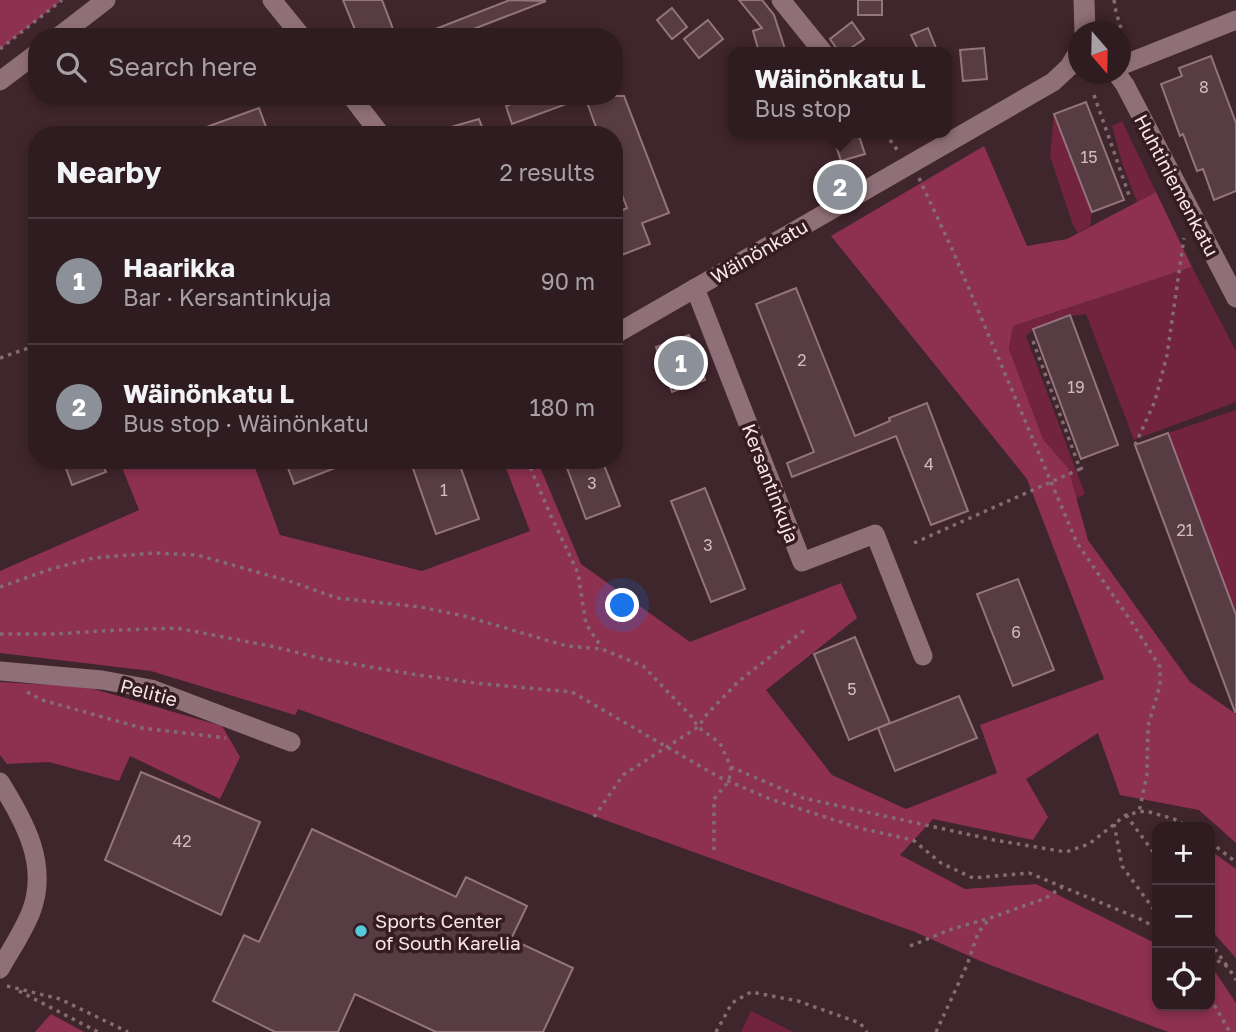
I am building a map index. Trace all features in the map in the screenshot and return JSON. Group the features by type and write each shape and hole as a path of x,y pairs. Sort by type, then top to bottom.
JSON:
{"street":[{"path":"70,28 106,0"},
{"path":"272,0 295,28"},
{"path":"781,0 819,47"},
{"path":"1084,0 1085,21"},
{"path":"1131,61 1236,20"},
{"path":"0,81 28,60"},
{"name":"Wäinönkatu","path":"623,330 1053,82 1068,68"},
{"name":"Huhtiniemenkatu","path":"1124,84 1236,298"},
{"path":"358,105 374,126"},
{"name":"Kersantinkuja","path":"695,288 802,562 875,534 923,656"},
{"name":"Pelitie","path":"0,671 102,680 151,689 291,742"},
{"path":"0,782 27,829 37,864 37,891 30,914 0,969"}],"path":[{"path":"0,49 62,0"},
{"path":"1094,95 1130,198"},
{"path":"889,138 900,153"},
{"path":"918,176 952,249 1077,543 1160,667 1160,685 1149,726 1147,775 1139,812"},
{"path":"1135,445 1154,401 1167,355 1184,235"},
{"path":"1033,341 1080,469"},
{"path":"0,358 28,348"},
{"path":"914,542 1087,466"},
{"path":"531,469 578,573 586,624 602,649"},
{"path":"0,587 93,558 155,553 197,555 337,598 421,607 464,616 567,646 602,649 643,666 692,717 698,727 720,743 731,767 729,781 714,799 714,850"},
{"path":"0,634 177,628 323,659 412,674 572,692 729,781 770,799 859,828 913,840 941,863 973,878 1028,873 1152,925"},
{"path":"594,817 623,775 698,727 739,681 807,628"},
{"path":"21,689 42,700 142,728 231,739"},
{"path":"731,767 803,798 994,840 1066,852 1089,844 1126,815 1146,811 1180,822"},
{"path":"1126,815 1152,850"},
{"path":"1114,824 1122,866 1152,907"},
{"path":"1215,846 1236,862"},
{"path":"910,946 1046,898 1062,887"},
{"path":"936,1032 967,965 978,933 990,918"},
{"path":"1214,948 1236,980"},
{"path":"1215,959 1228,967"},
{"path":"0,983 98,1032"},
{"path":"13,989 60,999 128,1032"},
{"path":"716,1032 732,1003 751,992 798,1001 860,1023 867,1032"},
{"path":"1215,1006 1230,1032"}],"shaded area":[{"path":"0,0 62,0 0,49"},
{"path":"1054,114 1092,212 1090,226 1078,233 1050,156"},
{"path":"1122,121 1156,192 1137,202 1112,126"},
{"path":"984,146 1027,246 1067,239 1156,192 1192,267 1013,326 1009,349 1043,439 1068,468 1088,540 1190,682 1236,714 1236,843 1199,810 1120,795 1098,733 1026,779 1048,817 1033,840 933,819 900,855 965,889 1036,884 1152,942 1152,1011 1215,1011 1216,973 1236,1003 1236,1032 1168,1032 985,963 915,932 298,709 295,715 151,671 0,653 0,571 139,510 123,469 255,469 280,535 422,571 530,531 506,469 541,469 581,564 690,642 841,583 857,618 766,690 832,775 906,809 997,773 980,725 1104,679 1027,479 831,236"},
{"path":"1192,267 1236,351 1236,402 1134,440 1086,314 1054,321 1026,336 1085,494 1076,499 1068,468 1043,439 1009,349 1013,326"},
{"path":"1236,410 1236,615 1168,433"},
{"path":"0,682 87,687 222,726 240,757 220,799 130,756 119,781 49,762 7,764 0,755"},
{"path":"1215,854 1236,869 1236,958 1215,935"},
{"path":"751,1011 793,1032 741,1032"},
{"path":"51,1014 84,1032 35,1032"}],"building":[{"path":"343,0 382,0 393,28 354,28"},
{"path":"510,0 546,1 476,28 438,28"},
{"path":"739,0 762,0 774,15 784,47 758,47 753,31 762,28"},
{"path":"858,0 882,0 882,15 858,15"},
{"path":"672,8 687,27 672,39 657,20"},
{"path":"708,20 723,39 699,58 684,39"},
{"path":"852,22 864,39 852,47 836,47 830,39"},
{"path":"928,28 936,47 917,47 911,35"},
{"path":"984,48 987,79 963,81 960,50"},
{"path":"1211,56 1236,123 1236,191 1214,200 1203,169 1197,171 1183,134 1180,136 1161,84 1182,76 1179,68"},
{"path":"624,96 669,213 642,223 650,244 623,254 623,210 627,208 623,198 623,126 596,126 588,105 623,105"},
{"path":"1086,102 1124,200 1092,212 1054,114"},
{"path":"509,105 563,105 512,124 506,106"},
{"path":"259,108 266,126 209,126"},
{"path":"479,119 482,126 454,126"},
{"path":"834,138 860,138 865,154 841,161"},
{"path":"796,288 855,436 890,421 889,418 927,403 968,511 931,525 896,436 792,477 787,463 814,452 756,304"},
{"path":"1070,315 1118,445 1081,459 1033,329"},
{"path":"689,335 705,380 672,392 656,347"},
{"path":"1168,433 1236,615 1236,712 1135,445"},
{"path":"66,469 105,469 106,472 72,485"},
{"path":"288,469 332,469 294,484"},
{"path":"413,469 461,469 479,519 436,534"},
{"path":"567,469 606,469 620,506 586,519"},
{"path":"705,488 745,589 711,602 671,501"},
{"path":"1018,579 1054,670 1013,686 977,594"},
{"path":"855,637 890,723 849,740 814,654"},
{"path":"959,696 977,738 895,771 878,728"},
{"path":"141,772 260,822 221,915 105,860"},
{"name":"Sports Center of South Karelia","path":"312,829 456,897 466,877 527,906 511,939 573,968 543,1032 436,1032 355,994 338,1032 275,1032 213,1001 244,935 259,942"}],"place":[{"name":"Wäinönkatu L","path":"840,187"},
{"name":"Haarikka","path":"681,363"},
{"name":"Sports Center of South Karelia","path":"361,931"}]}
